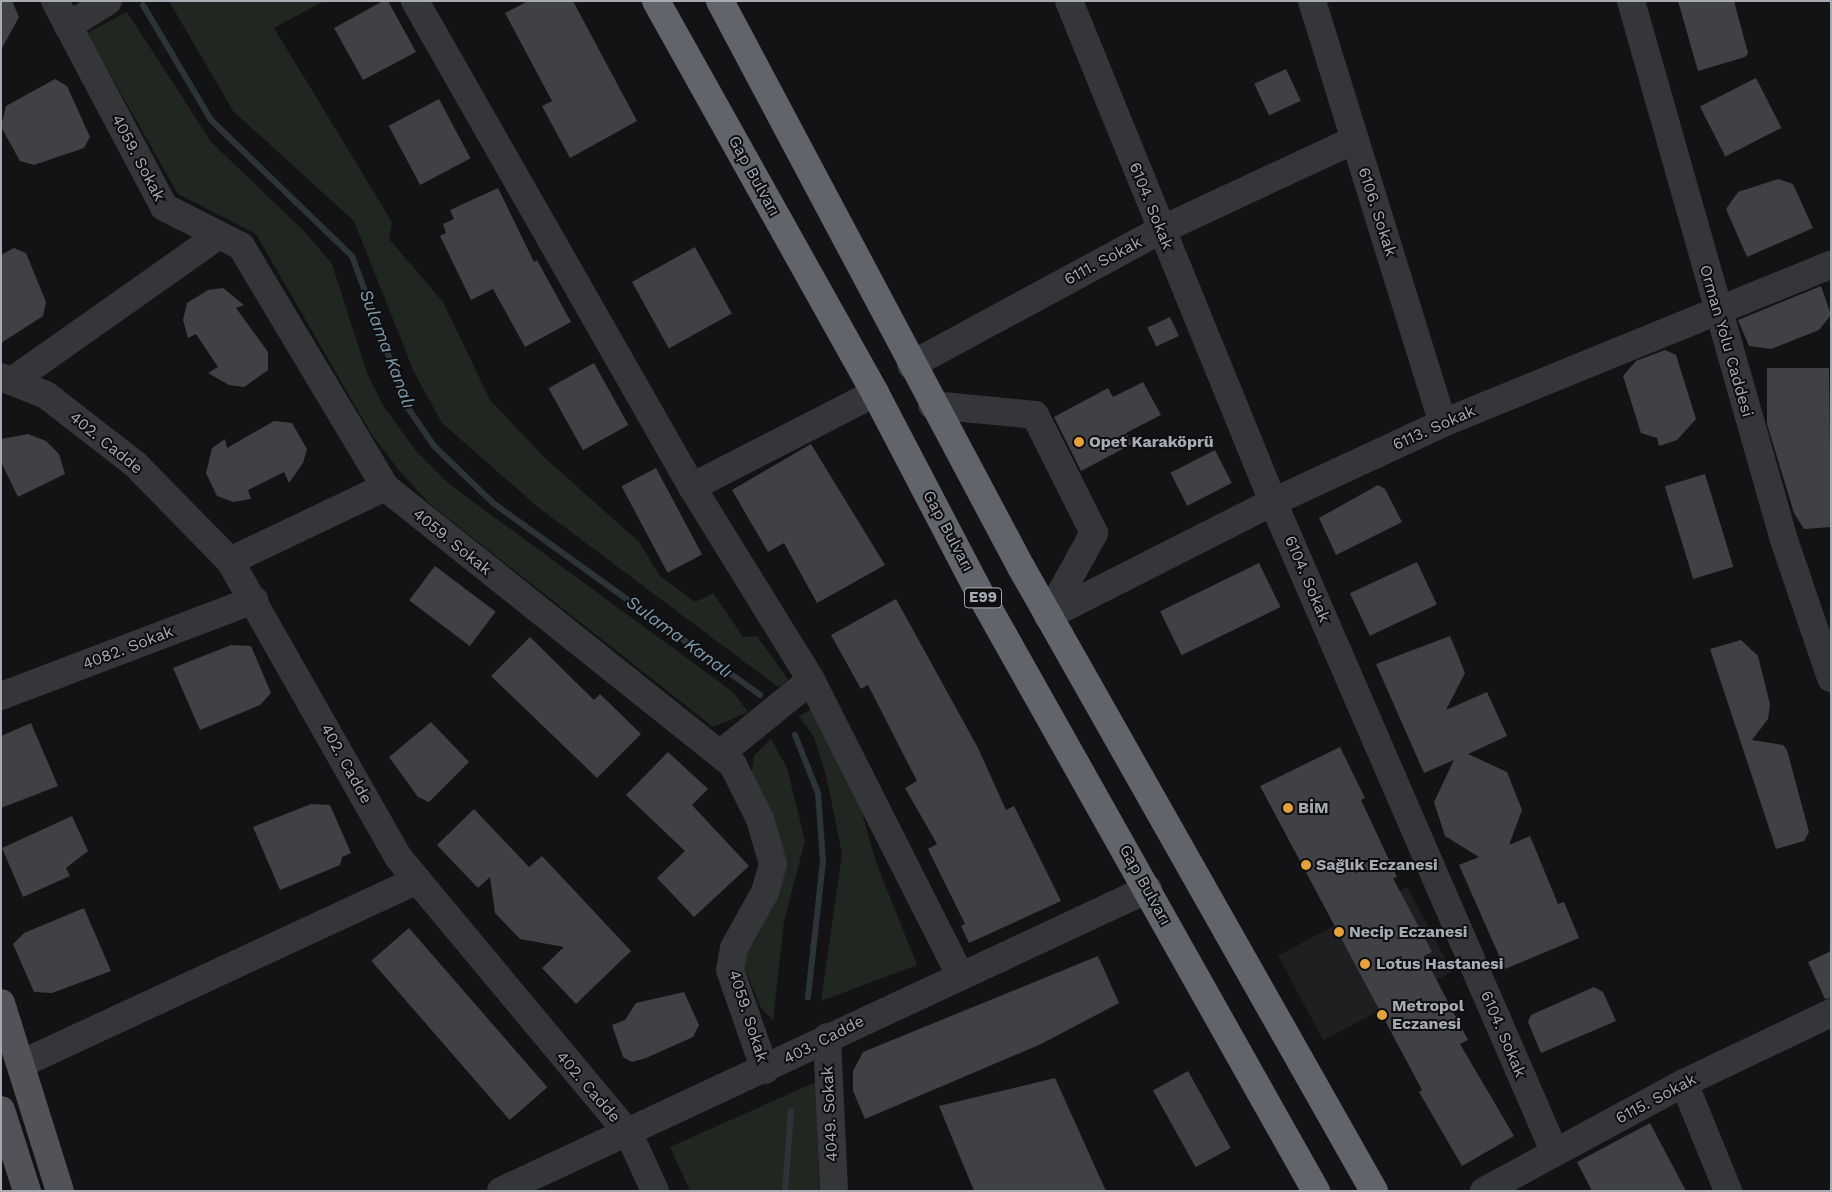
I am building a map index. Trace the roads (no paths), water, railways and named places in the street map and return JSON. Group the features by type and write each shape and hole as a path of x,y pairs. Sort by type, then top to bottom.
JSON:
{"highway":[{"name":"Gap Bulvarı","path":"656,1 875,393 978,590 1148,889 1316,1191"},
{"name":"E99","path":"720,1 910,365 1048,616 1374,1191"}],"main road":[{"path":"1,1003 60,1191"},
{"path":"1,1110 27,1191"}],"street":[{"name":"4059. Sokak","path":"54,1 164,207 241,246 385,487 733,765 760,819 773,864 765,892 734,948 730,970 765,1070"},
{"path":"68,26 108,1"},
{"path":"415,1 692,488 811,680 960,975"},
{"name":"6104. Sokak","path":"1069,1 1273,502 1555,1153"},
{"name":"6106. Sokak","path":"1312,1 1443,423"},
{"name":"Orman Yolu Caddesi","path":"1631,1 1784,540 1831,678"},
{"name":"6111. Sokak","path":"910,365 1161,230 1354,140"},
{"path":"6,379 219,235"},
{"name":"6113. Sokak","path":"1048,616 1273,502 1443,423 1831,265"},
{"name":"402. Cadde","path":"6,379 46,395 136,464 230,561 254,600 398,857 629,1134 655,1191"},
{"path":"692,488 875,393"},
{"path":"932,405 1035,415 1094,533 1048,616"},
{"path":"230,561 385,487"},
{"name":"4082. Sokak","path":"1,696 254,600"},
{"path":"720,754 811,680"},
{"path":"21,1064 417,880"},
{"name":"403. Cadde","path":"501,1191 629,1134 765,1070 826,1037 1148,889"},
{"name":"6115. Sokak","path":"1484,1191 1684,1083 1831,1013"},
{"name":"4049. Sokak","path":"826,1037 834,1191"},
{"path":"1684,1083 1728,1191"}],"waterway":[{"name":"Sulama Kanalı","path":"143,5 211,120 352,256 408,408 434,446 493,503 760,695"},
{"name":"Sulama Kanalı","path":"795,735 818,793 823,861 808,997"},
{"name":"Sulama Kanalı","path":"785,1191 791,1111"}],"place":[{"name":"Opet Karaköprü","path":"1079,442"},
{"name":"BİM","path":"1288,808"},
{"name":"Sağlık Eczanesi","path":"1306,865"},
{"name":"Necip Eczanesi","path":"1339,932"},
{"name":"Lotus Hastanesi","path":"1365,964"},
{"name":"Metropol Eczanesi","path":"1382,1015"}]}
